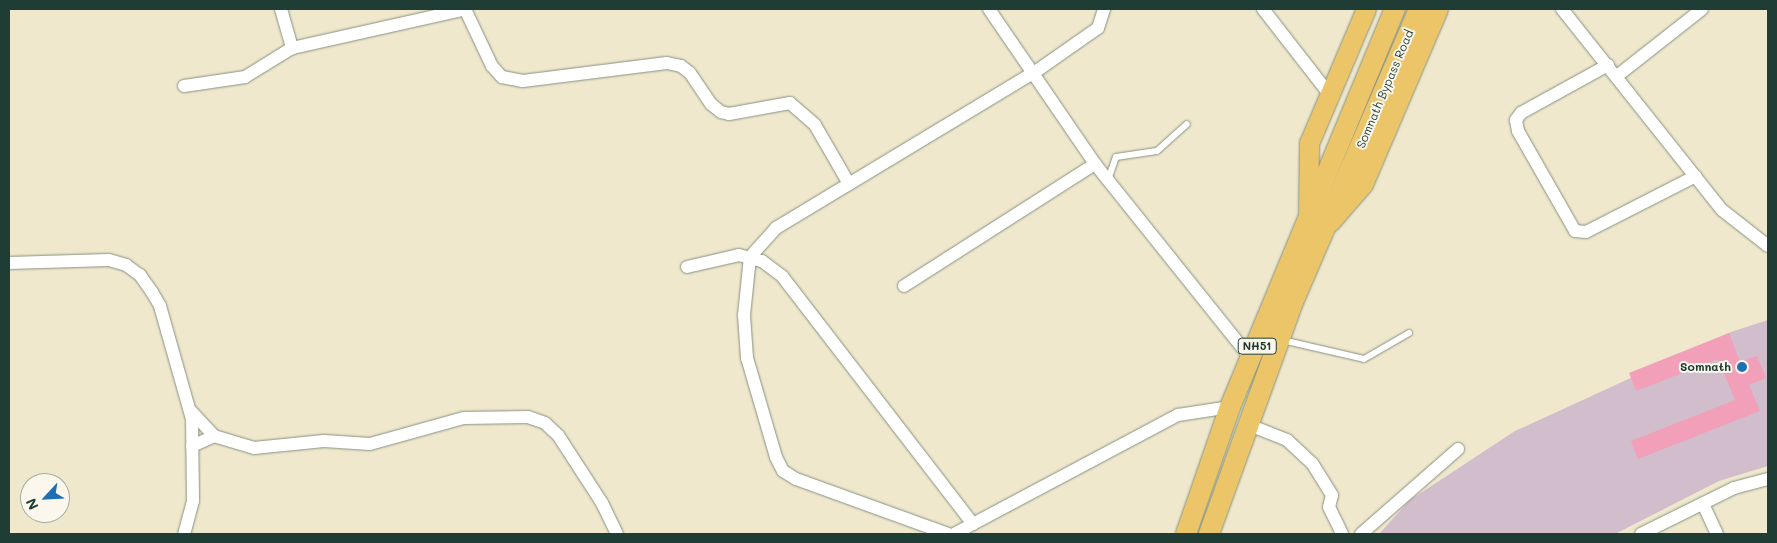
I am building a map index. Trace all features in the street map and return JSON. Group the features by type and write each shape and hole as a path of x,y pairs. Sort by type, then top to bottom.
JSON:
{"highway":[{"name":"Somnath Bypass Road","path":"1316,224 1332,158 1395,9"},
{"name":"Somnath Bypass Road","path":"1316,224 1350,170 1419,9"},
{"name":"NH51","path":"1209,534 1279,340 1316,224"},
{"name":"NH51","path":"1186,534 1230,407 1316,224"}],"main road":[{"path":"1316,224 1309,143 1366,9"},
{"path":"1316,224 1363,184 1438,9"}],"street":[{"path":"281,9 292,48"},
{"path":"184,86 245,77 292,48 466,9 492,66 502,77 523,81 667,63 681,66 690,73 710,104 721,112 729,114 790,103 815,125 849,184"},
{"path":"989,9 1035,72 1095,164 1251,359"},
{"path":"948,534 796,479 784,471 776,457 747,358 744,315 750,257 771,231 1035,72 1098,28 1104,9"},
{"path":"1263,9 1330,95"},
{"path":"1562,9 1734,222 1768,246"},
{"path":"1617,76 1702,9"},
{"path":"1608,64 1521,114 1516,120 1518,131 1575,231 1586,232 1696,176"},
{"path":"904,286 1095,164"},
{"path":"687,267 724,256 750,257 773,268 790,284 973,524"},
{"path":"9,263 109,260 126,265 140,275 160,306 190,410 193,501 184,534"},
{"path":"954,534 1178,415 1230,407"},
{"path":"190,410 214,436 254,448 324,440 370,444 459,419 528,417 545,423 558,435 604,505 617,534"},
{"path":"1248,425 1286,440 1312,464 1332,495 1329,507 1342,534"},
{"path":"192,446 214,436"},
{"path":"1361,534 1458,449"},
{"path":"1641,534 1745,484 1768,479"},
{"path":"1703,504 1717,534"}],"lane":[{"path":"1108,181 1116,157 1157,151 1187,124"},
{"path":"1279,340 1364,359 1409,333"}],"shaded area":[{"path":"1768,320 1768,466 1719,481 1615,534 1379,534 1410,500 1515,431 1731,332"}],"building":[{"path":"1729,333 1740,362 1757,356 1766,378 1749,385 1760,411 1638,459 1631,441 1735,400 1718,359 1636,391 1629,373"}],"place":[{"name":"Somnath","path":"1742,367"}]}
